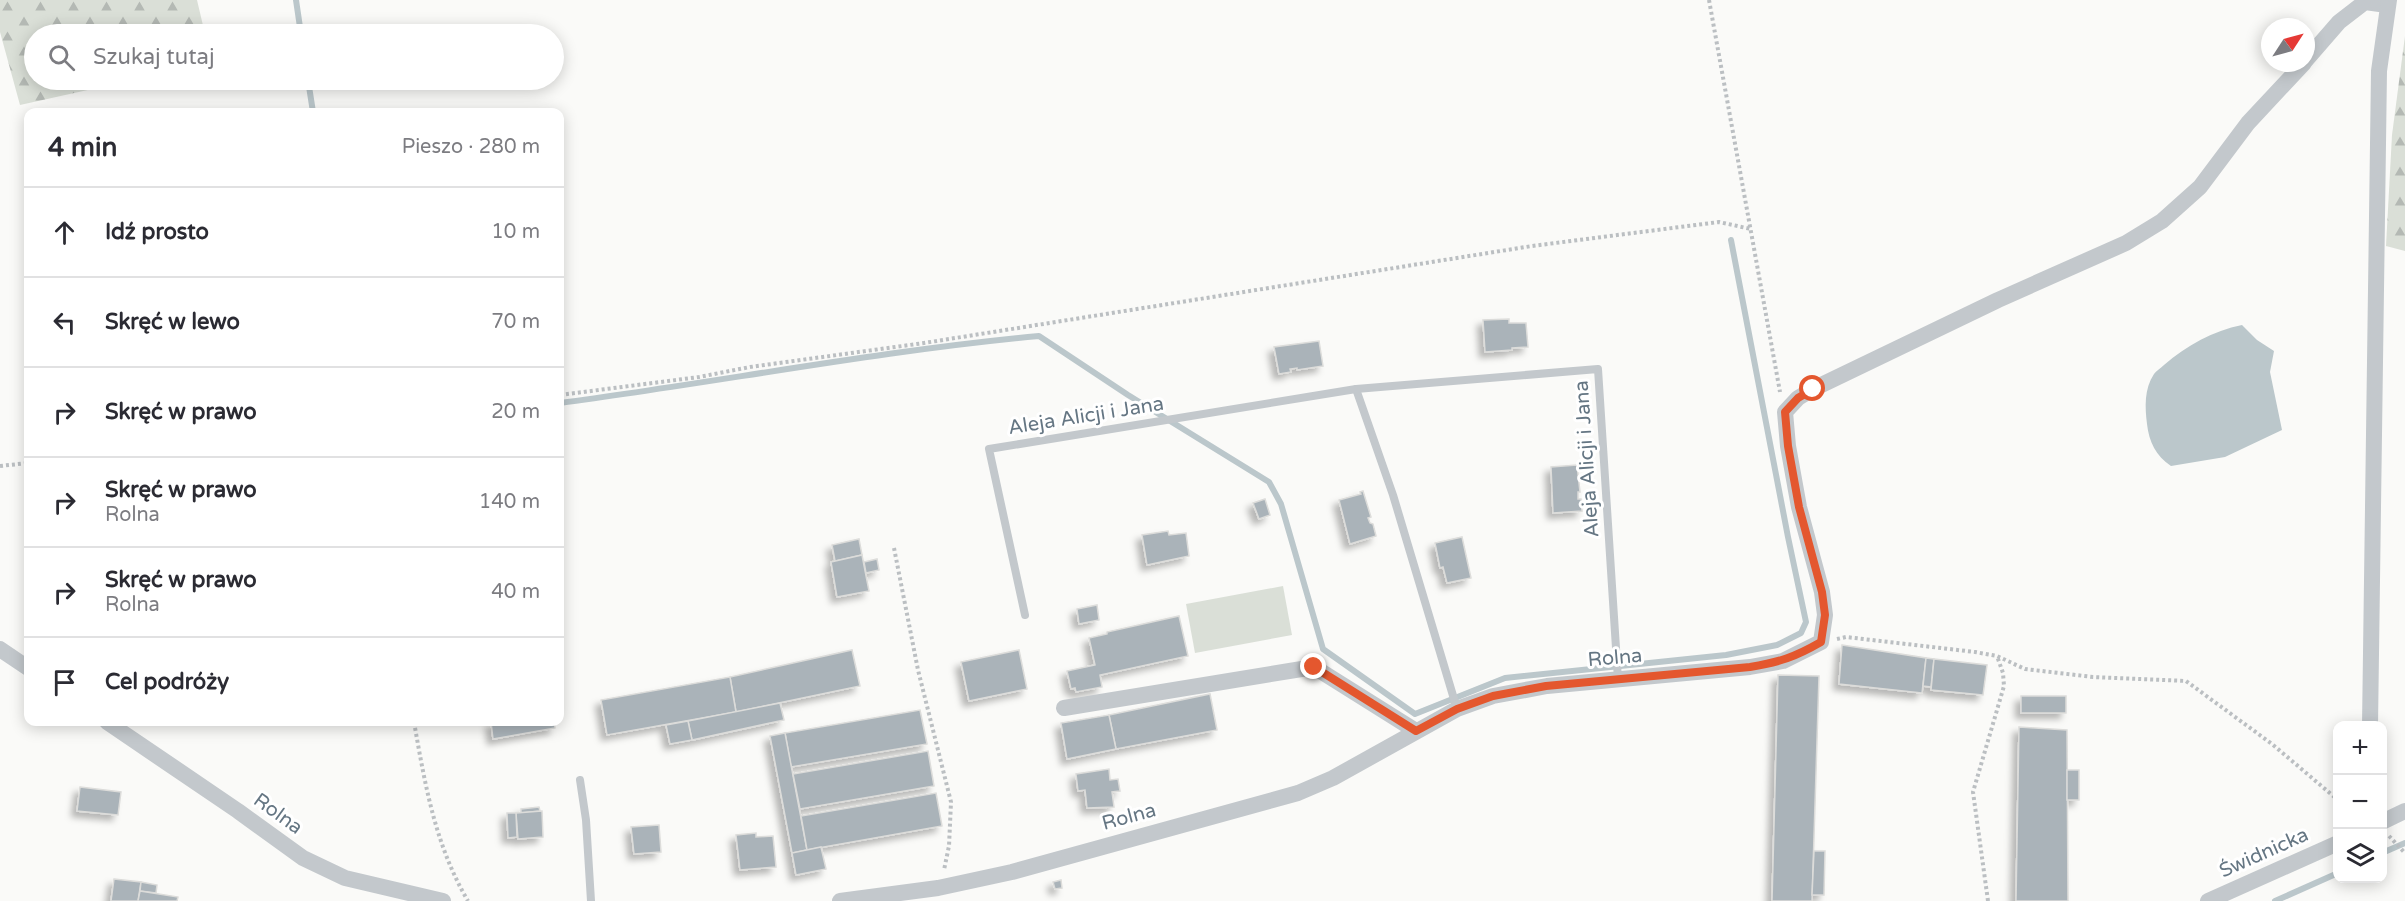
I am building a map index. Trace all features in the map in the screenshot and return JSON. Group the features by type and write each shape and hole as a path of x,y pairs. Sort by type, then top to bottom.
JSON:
{"street":[{"path":"2315,50 2339,22 2365,2 2388,3 2379,70 2370,721"},
{"path":"1821,642 1825,615 1822,592 1799,507 1788,446 1785,412 1798,398 1813,389 1998,300 2126,243 2162,221 2200,187 2248,123 2296,72"},
{"name":"Rolna","path":"840,901 938,888 1012,872 1298,793 1333,778 1457,709 1493,696 1546,686 1750,667 1784,661 1821,642"},
{"path":"0,649 24,665"},
{"path":"1064,708 1314,667 1416,731"},
{"name":"Rolna","path":"113,726 303,858 345,878 443,901"},
{"path":"2387,825 2405,811"},
{"name":"Świdnicka","path":"2208,901 2333,845"}],"lane":[{"name":"Aleja Alicji i Jana","path":"1025,615 989,449 1356,389 1598,369 1618,679"},
{"path":"1356,389 1393,495 1457,709"},
{"path":"580,780 586,820 591,901"}],"path":[{"path":"1709,0 1773,360 1785,412"},
{"path":"564,394 699,377 750,367 924,343 1544,244 1719,222 1751,229"},
{"path":"0,466 24,463"},
{"path":"894,548 918,670 951,802 949,846 938,888"},
{"path":"1821,642 1846,637 1997,656 2025,669 2093,677 2187,681 2272,744 2333,797"},
{"path":"1988,901 1973,792 2004,686 2003,673 1997,656"},
{"path":"415,726 428,800 446,861 468,901"},
{"path":"2386,829 2405,853"}],"green space":[{"path":"0,0 197,0 203,24 24,24 24,90 88,90 20,105 0,32"},
{"path":"2405,36 2405,251 2386,246 2392,135"},
{"path":"1283,586 1292,635 1195,653 1186,604"}],"shaded area":[{"path":"2242,325 2257,340 2274,351 2270,372 2282,430 2225,457 2171,466 2157,453 2148,431 2146,398 2148,386 2154,374 2191,345 2221,331"}],"building":[{"path":"1509,319 1509,323 1526,323 1528,347 1485,352 1483,320"},
{"path":"1319,341 1323,366 1290,369 1291,372 1279,374 1274,347"},
{"path":"1577,465 1580,492 1578,492 1578,499 1581,499 1582,511 1553,513 1551,467"},
{"path":"1363,491 1371,517 1368,518 1373,524 1376,536 1350,544 1339,500 1361,494 1360,492"},
{"path":"1265,499 1270,515 1259,519 1253,503"},
{"path":"1168,531 1169,535 1186,533 1189,556 1147,565 1142,535"},
{"path":"1462,537 1471,578 1447,583 1443,567 1440,568 1435,543"},
{"path":"859,539 862,555 835,561 832,545"},
{"path":"862,555 869,591 837,597 831,562"},
{"path":"877,559 879,570 866,573 864,562"},
{"path":"1097,605 1099,620 1079,624 1077,609"},
{"path":"1179,616 1188,656 1100,675 1102,687 1076,692 1075,688 1071,689 1067,671 1095,665 1089,638"},
{"path":"1842,645 1926,658 1922,693 1839,684"},
{"path":"852,650 860,686 736,712 730,677"},
{"path":"1019,650 1027,689 969,701 961,662"},
{"path":"1926,658 1934,659 1931,687 1923,686"},
{"path":"1934,659 1987,665 1983,695 1931,690"},
{"path":"1778,675 1819,676 1812,901 1772,901"},
{"path":"730,677 736,712 607,735 601,700"},
{"path":"1210,694 1217,730 1116,749 1109,715"},
{"path":"2021,696 2066,696 2066,713 2021,713"},
{"path":"780,703 784,720 692,740 688,721"},
{"path":"920,710 927,744 791,767 785,733"},
{"path":"1109,715 1116,749 1067,759 1061,723"},
{"path":"688,721 692,740 670,744 666,725"},
{"path":"491,726 555,726 555,728 493,739"},
{"path":"2019,727 2067,730 2068,901 2016,901"},
{"path":"785,733 807,850 792,853 770,736"},
{"path":"928,751 934,786 800,809 793,774"},
{"path":"1109,769 1110,780 1118,779 1120,791 1112,792 1114,807 1087,808 1085,790 1078,791 1076,774"},
{"path":"2067,770 2079,770 2079,800 2067,800"},
{"path":"80,787 121,792 118,815 77,811"},
{"path":"936,793 942,826 807,850 801,816"},
{"path":"539,807 540,811 521,813 521,809"},
{"path":"542,811 543,837 518,839 516,813"},
{"path":"507,813 516,813 517,837 508,838"},
{"path":"659,825 661,852 634,854 631,827"},
{"path":"756,833 756,837 773,836 776,867 740,870 736,835"},
{"path":"821,847 826,869 796,875 792,853"},
{"path":"1814,851 1825,851 1824,895 1812,895"},
{"path":"114,879 141,882 138,901 111,901"},
{"path":"1061,880 1062,888 1055,889 1053,882"},
{"path":"141,882 157,885 156,893 140,891"},
{"path":"140,891 178,897 177,901 138,901"}],"waterway":[{"path":"296,0 300,24"},
{"path":"310,90 312,108"},
{"path":"564,402 859,358 1039,336 1128,395 1269,482 1281,504 1323,649 1415,714 1505,678 1726,655 1777,645 1801,633 1806,622 1731,240"},
{"path":"2387,851 2405,843"},
{"path":"2275,901 2333,875"}],"route":[{"path":"1314,667 1416,731 1457,709 1493,696 1546,686 1750,667 1784,661 1798,655 1821,642 1825,615 1822,592 1799,507 1788,446 1785,412 1798,398 1813,389"}]}
